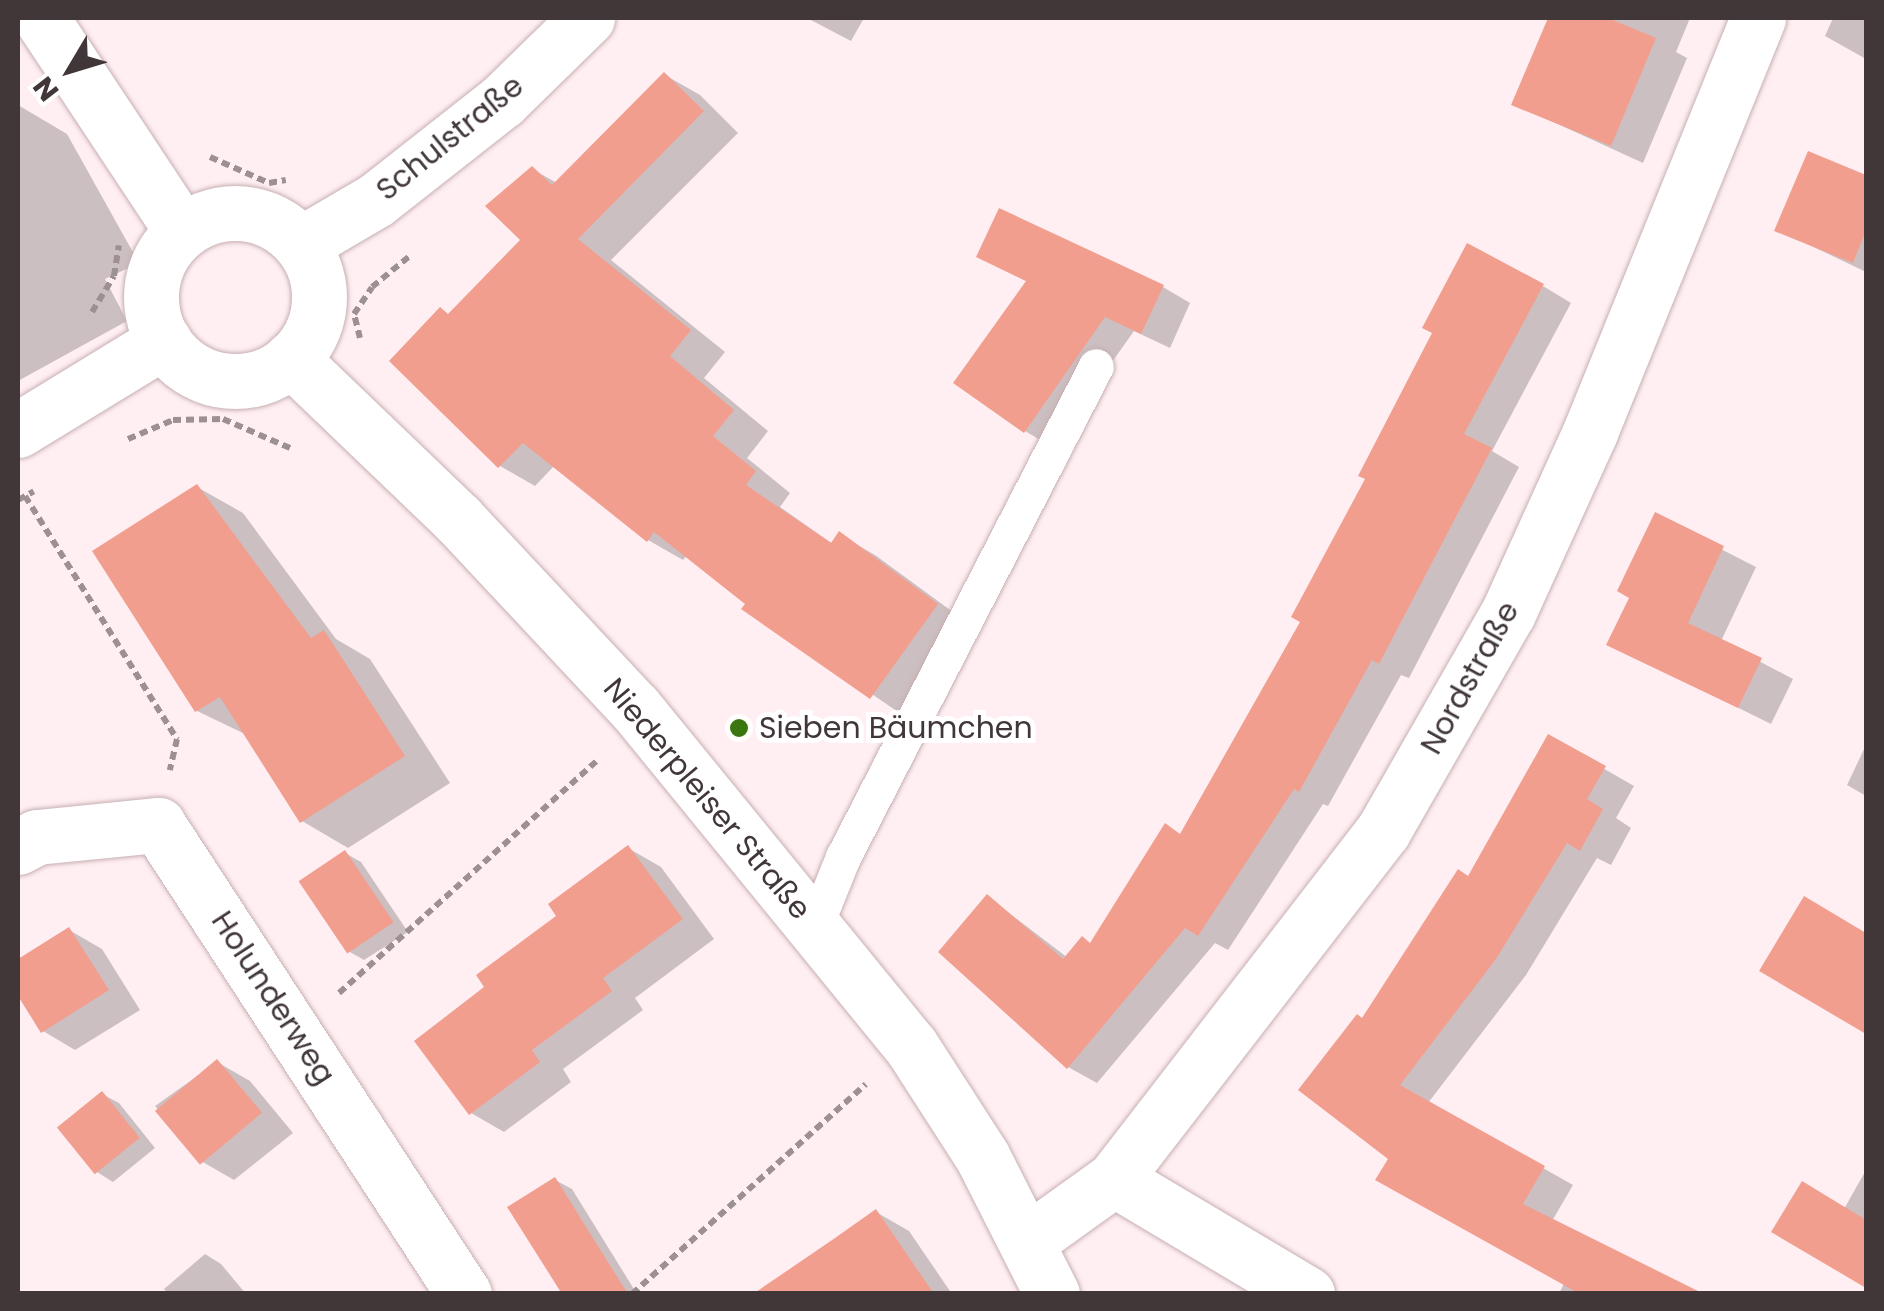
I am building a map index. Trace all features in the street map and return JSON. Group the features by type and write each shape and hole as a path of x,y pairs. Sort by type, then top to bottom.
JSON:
{"street":[{"path":"41,18 182,231"},
{"name":"Nordstraße","path":"1029,1240 1114,1179 1383,831 1508,612 1590,432 1758,18"},
{"name":"Schulstraße","path":"301,244 376,200 502,101 570,24"},
{"path":"231,212 281,226 301,244 320,291 308,340 292,359 266,375 238,381 209,377 164,341 150,295 165,249 182,231 231,212"},
{"path":"18,430 164,341"},
{"name":"Niederpleiser Straße","path":"292,359 458,519 635,708 911,1046 1029,1240 1052,1294"},
{"path":"18,847 38,836 158,825"},
{"name":"Holunderweg","path":"158,825 464,1294"},
{"path":"1114,1179 1307,1294"}],"lane":[{"path":"814,929 843,857 1096,366"}],"path":[{"path":"18,500 25,496 176,739 158,825"},
{"path":"336,996 598,760"},
{"path":"632,1294 849,1099"}],"building":[{"path":"1548,18 1608,18 1656,38 1611,146 1511,105"},
{"path":"664,72 704,111 578,239 691,330 670,356 734,410 713,436 756,471 746,485 831,543 839,531 938,604 870,699 741,609 745,604 654,532 647,542 523,443 498,468 389,361 440,307 448,314 520,240 485,206 532,166 552,185"},
{"path":"1808,151 1866,175 1866,230 1853,263 1774,231"},
{"path":"999,208 1164,285 1141,334 1105,317 1024,433 953,383 1026,281 976,257"},
{"path":"1467,243 1544,284 1464,434 1492,448 1379,664 1372,660 1299,792 1294,789 1198,936 1185,928 1067,1069 938,952 987,894 1063,959 1082,936 1090,943 1165,823 1180,834 1300,622 1291,617 1365,479 1358,476 1432,333 1422,328"},
{"path":"197,484 311,638 324,630 405,756 300,823 220,697 195,712 92,551"},
{"path":"1655,512 1724,546 1688,623 1762,658 1738,708 1606,645 1629,598 1617,591"},
{"path":"1548,734 1606,766 1587,799 1603,809 1580,851 1567,843 1496,959 1400,1085 1545,1166 1523,1204 1704,1294 1580,1294 1375,1180 1388,1159 1298,1090 1357,1014 1362,1018 1458,869 1468,876"},
{"path":"628,845 683,919 603,978 612,991 532,1050 540,1062 469,1115 414,1041 484,987 476,975 556,916 548,904"},
{"path":"345,850 394,922 347,953 299,881"},
{"path":"1804,896 1866,933 1866,1034 1759,971"},
{"path":"69,927 109,990 41,1033 18,996 18,959"},
{"path":"217,1059 262,1113 200,1165 155,1111"},
{"path":"102,1091 140,1138 95,1174 57,1128"},
{"path":"555,1177 628,1294 562,1294 507,1207"},
{"path":"1802,1181 1866,1220 1866,1288 1771,1232"},
{"path":"876,1209 934,1294 753,1294 835,1238"}],"place":[{"name":"Sieben Bäumchen","path":"739,728"}]}
